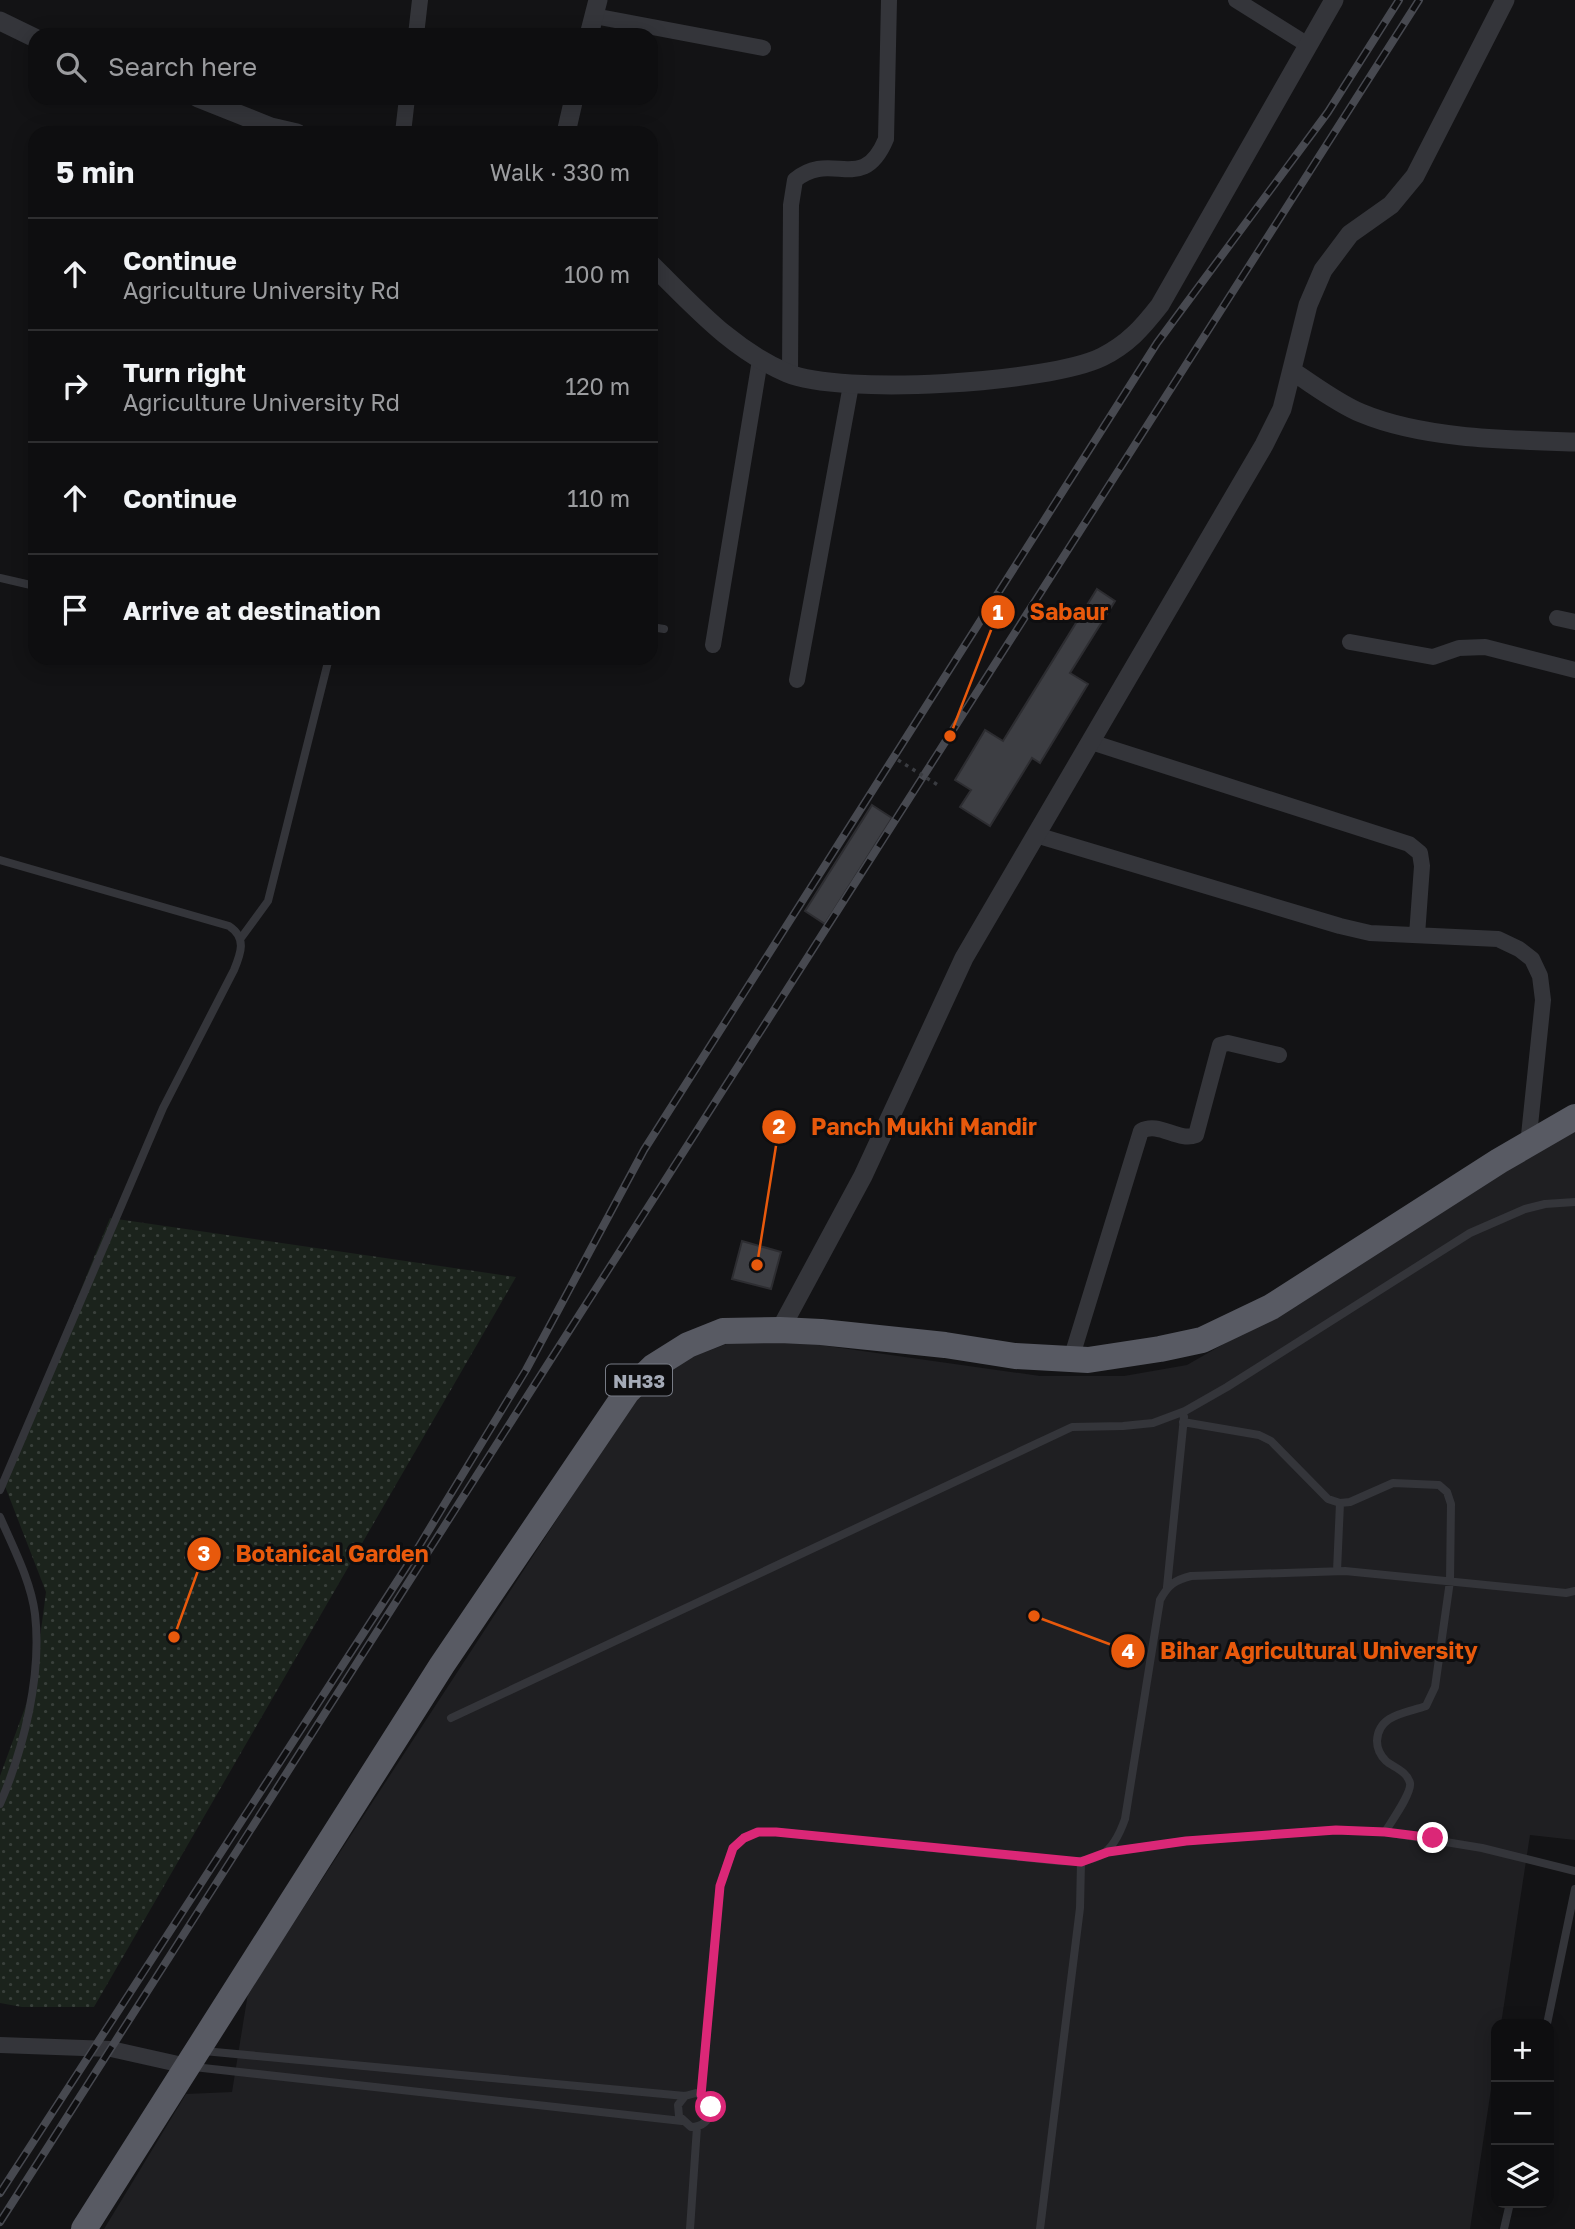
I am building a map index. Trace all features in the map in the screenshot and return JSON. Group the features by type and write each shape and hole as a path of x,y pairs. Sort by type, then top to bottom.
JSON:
{"highway":[{"name":"NH33","path":"84,2229 442,1665 627,1392 653,1367 723,1331 780,1330 945,1345 1015,1356 1088,1360 1202,1340 1271,1307 1575,1117"}],"street":[{"path":"417,28 420,0"},
{"path":"790,374 792,205 795,180 806,171 866,168 879,157 886,139 889,0"},
{"path":"1236,0 1308,45"},
{"path":"658,271 725,337 760,360 790,374 818,381 852,385 916,384 1045,374 1100,358 1135,337 1160,305 1334,0"},
{"path":"780,1330 863,1176 964,958 1264,445 1282,409 1308,305 1322,270 1350,234 1391,205 1415,176 1505,0"},
{"path":"591,28 596,8 763,48"},
{"path":"0,21 28,35"},
{"path":"216,105 268,126"},
{"path":"404,126 406,105"},
{"path":"568,126 572,105"},
{"path":"713,645 760,360"},
{"path":"1292,371 1360,412 1401,425 1489,439 1575,442"},
{"path":"797,680 852,385"},
{"path":"1557,618 1575,622"},
{"path":"1350,642 1433,657 1459,648 1485,647 1575,670"},
{"path":"1091,742 1409,844 1420,853 1422,866 1417,935"},
{"path":"1037,835 1340,926 1370,933 1498,939 1519,949 1532,959 1541,976 1543,1000 1528,1145"},
{"path":"1071,1359 1140,1131 1157,1128 1189,1137 1196,1135 1220,1045 1228,1043 1279,1055"},
{"path":"3,2042 193,2058"}],"lane":[{"path":"0,578 28,584"},
{"path":"658,628 664,629"},
{"path":"241,938 268,901 327,665"},
{"path":"0,860 229,926 237,931 241,938 240,957 163,1108 0,1490"},
{"path":"451,1718 1072,1427 1153,1423 1185,1411 1470,1233 1525,1209 1545,1204 1575,1202"},
{"path":"1108,1852 1118,1838 1125,1819 1160,1600 1167,1587 1185,1411"},
{"path":"1183,1422 1259,1434 1271,1441 1328,1499 1340,1503 1350,1502 1393,1483 1439,1485 1447,1492 1451,1504 1450,1581 1432,1699 1426,1706 1399,1713 1388,1719 1377,1739 1378,1750 1384,1760 1404,1773 1410,1783 1409,1791 1385,1832"},
{"path":"1337,1571 1340,1503"},
{"path":"0,1517 28,1586 35,1613 36,1640 31,1702 22,1745 0,1804"},
{"path":"1167,1587 1177,1580 1191,1576 1337,1571 1566,1593 1575,1591"},
{"path":"701,2095 720,1886 733,1848 744,1838 758,1832 1081,1862 1108,1852 1186,1841 1336,1830 1385,1832 1482,1848 1575,1871"},
{"path":"1040,2229 1080,1908 1081,1862"},
{"path":"1548,2019 1575,1889"},
{"path":"193,2058 685,2096 701,2095 709,2102 711,2112 706,2122 691,2127 682,2121 678,2105 685,2096"},
{"path":"193,2058 682,2121"},
{"path":"690,2229 697,2127"},
{"path":"1504,2229 1509,2208"}],"path":[{"path":"898,760 941,787"}],"shaded area":[{"path":"1575,1125 1575,1840 1530,1835 1502,2019 1491,2019 1491,2089 1470,2229 104,2229 186,2094 232,2092 248,1993 636,1398 684,1360 729,1343 799,1342 1040,1376 1124,1376 1187,1365 1255,1326"},
{"path":"110,1218 516,1277 94,2007 22,2007 0,2003 0,1776 34,1683 46,1592 3,1481"}],"building":[{"path":"1097,589 1115,601 1070,673 1088,684 1040,763 1032,758 990,826 960,807 971,790 955,780 985,730 1003,741"},
{"path":"872,805 892,818 825,924 805,911"},
{"path":"742,1241 781,1252 771,1289 732,1279"}],"railway":[{"path":"0,2193 407,1566 526,1370 644,1150 1157,343 1328,112 1399,0"},
{"path":"0,2222 1419,0"}],"place":[{"name":"Sabaur","path":"950,736"},
{"name":"Panch Mukhi Mandir","path":"757,1265"},
{"name":"Bihar Agricultural University","path":"1034,1616"},
{"name":"Botanical Garden","path":"174,1637"}],"route":[{"path":"711,2107 701,2095 720,1886 733,1848 744,1838 758,1832 1081,1862 1108,1852 1186,1841 1336,1830 1433,1838"}]}
